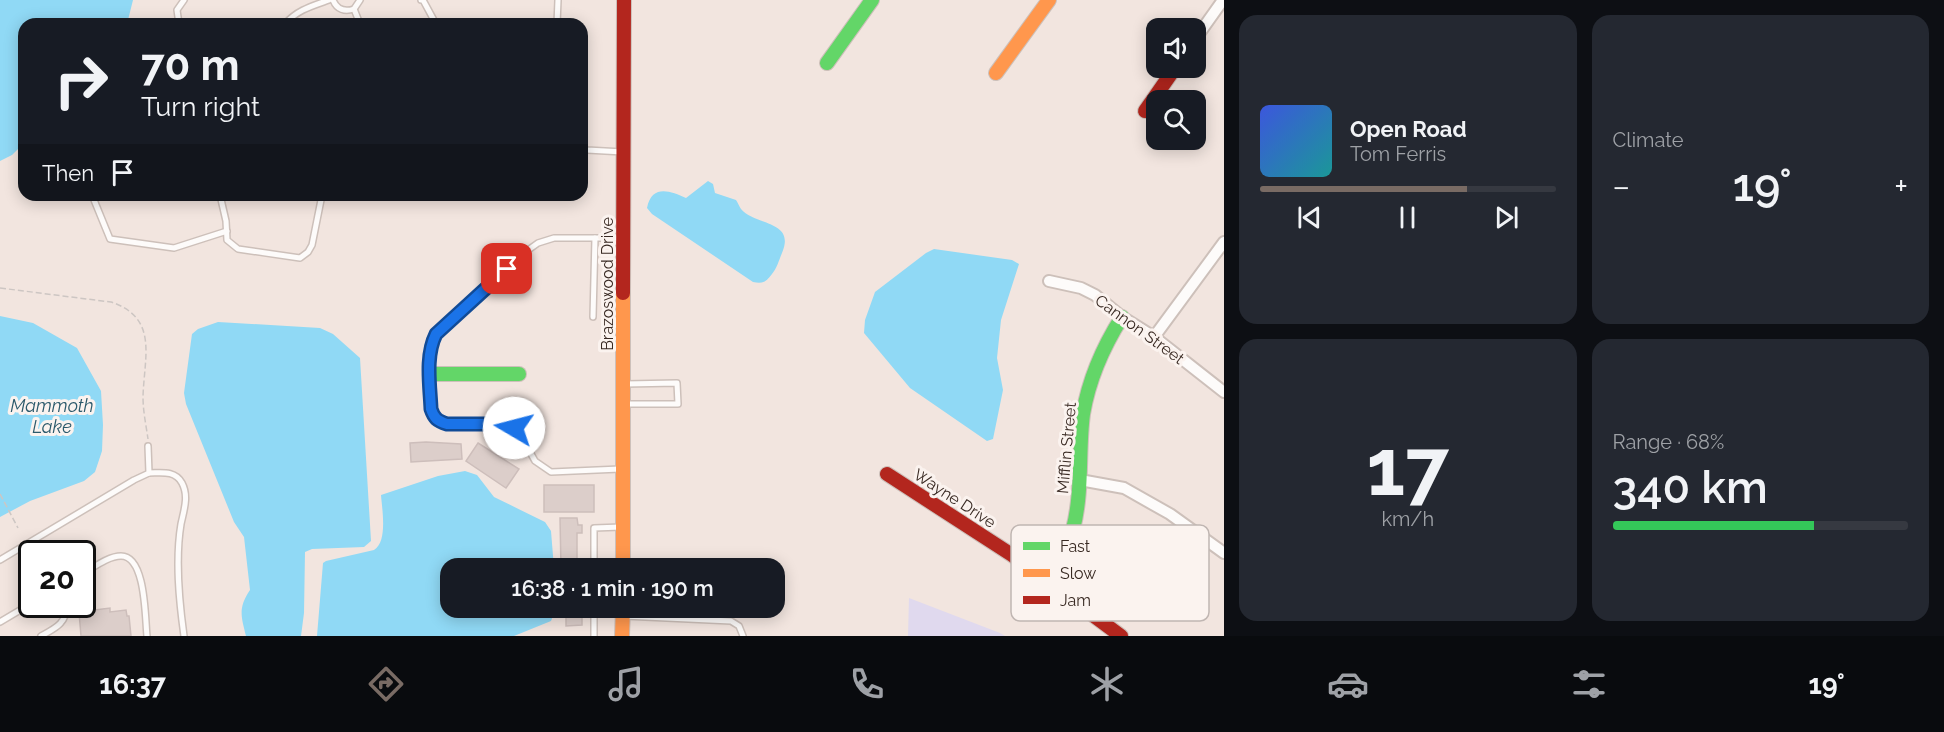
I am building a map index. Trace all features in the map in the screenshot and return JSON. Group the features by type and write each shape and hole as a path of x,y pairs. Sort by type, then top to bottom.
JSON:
{"street":[{"name":"Brazoswood Drive","path":"623,558 624,0"},
{"path":"828,63 872,0"},
{"path":"996,73 1049,0"},
{"path":"1206,24 1223,0"},
{"path":"1145,111 1168,78"},
{"path":"1155,337 1224,242"},
{"name":"Cannon Street","path":"1048,281 1081,288 1095,295 1122,317 1155,337 1224,392"},
{"name":"Mifflin Street","path":"1074,525 1088,389 1101,350 1122,317"},
{"path":"430,374 519,374"},
{"name":"Wayne Drive","path":"887,474 1011,554"},
{"path":"1080,480 1124,488 1185,525"},
{"path":"1209,542 1224,553"},
{"path":"622,636 623,618"},
{"name":"Wayne Drive","path":"1100,621 1121,636"}],"lane":[{"path":"178,18 177,10 184,0"},
{"path":"290,18 306,8 331,0 345,11 354,9 360,0"},
{"path":"421,0 429,7 434,18"},
{"path":"557,18 558,0"},
{"path":"354,9 358,18"},
{"path":"588,150 625,152"},
{"path":"94,201 110,239 174,248 227,231"},
{"path":"221,201 227,240 238,249 300,258 308,252 312,245 321,201"},
{"path":"623,238 554,238 538,243 524,253 436,334 430,355 430,374 431,409 433,416 439,421 447,424 506,424 520,434 535,461 551,472 624,469"},
{"path":"593,316 595,238"},
{"path":"623,384 677,384 678,404 623,404"},
{"path":"148,446 149,473"},
{"path":"0,560 149,473 167,472 177,476 183,484 187,497 180,531 178,561 184,636"},
{"path":"594,558 594,528 623,527"},
{"path":"96,566 111,558 121,556 130,559 137,568 141,582 147,636"},
{"path":"0,622 18,611"},
{"path":"41,636 63,623 65,618"},
{"path":"594,618 594,636"},
{"path":"695,618 731,621 739,626 743,636"}],"path":[{"path":"0,288 111,302 124,306 137,316 143,329 146,345 143,399 148,446"},
{"path":"0,494 18,528"}],"shaded area":[{"path":"909,598 1000,633 1005,636 908,636"}],"water":[{"path":"0,0 133,0 128,18 18,18 18,149 0,161"},
{"path":"708,181 713,184 715,193 736,200 747,214 779,229 783,235 785,242 778,264 764,282 753,282 652,214 647,208 649,200 657,192 674,193 686,198"},
{"path":"934,249 1012,260 1019,264 1001,320 997,358 1003,390 993,439 987,441 910,388 864,333 865,320 875,292"},
{"name":"Mammoth Lake","path":"0,316 33,323 77,348 101,391 103,425 102,451 95,472 84,481 30,501 0,517"},
{"path":"218,322 320,328 333,334 360,358 371,541 364,547 312,549 305,552 304,613 301,636 246,636 242,607 250,590 244,537 234,522 186,404 184,393 192,334 198,329"},
{"path":"465,471 477,475 494,497 545,522 551,531 553,558 440,558 440,618 552,618 551,621 514,636 317,636 323,563 374,550 383,533 381,495 438,476"}],"building":[{"path":"410,443 461,444 462,459 411,462"},
{"path":"478,443 519,469 506,488 466,461"},
{"path":"544,485 594,485 594,512 544,512"},
{"path":"560,518 577,518 578,525 582,525 582,533 577,533 577,558 561,558"},
{"path":"110,608 110,612 126,610 129,616 131,636 81,636 80,618 96,618 96,610"},
{"path":"566,618 582,618 582,625 566,626"}],"traffic: fast":[{"path":"827,63 872,0"},
{"path":"1074,525 1079,486 1083,414 1089,388 1103,352 1122,317"},
{"path":"430,374 519,374"}],"traffic: slow":[{"path":"996,73 1049,0"},
{"path":"623,293 623,558"},
{"path":"622,636 623,618"}],"traffic: jam":[{"path":"623,293 624,0"},
{"path":"1145,111 1168,78"},
{"path":"887,474 1011,554"},
{"path":"1101,621 1121,636"}],"route":[{"path":"507,269 436,334 430,355 431,409 433,416 447,424 506,424 514,428"}]}
